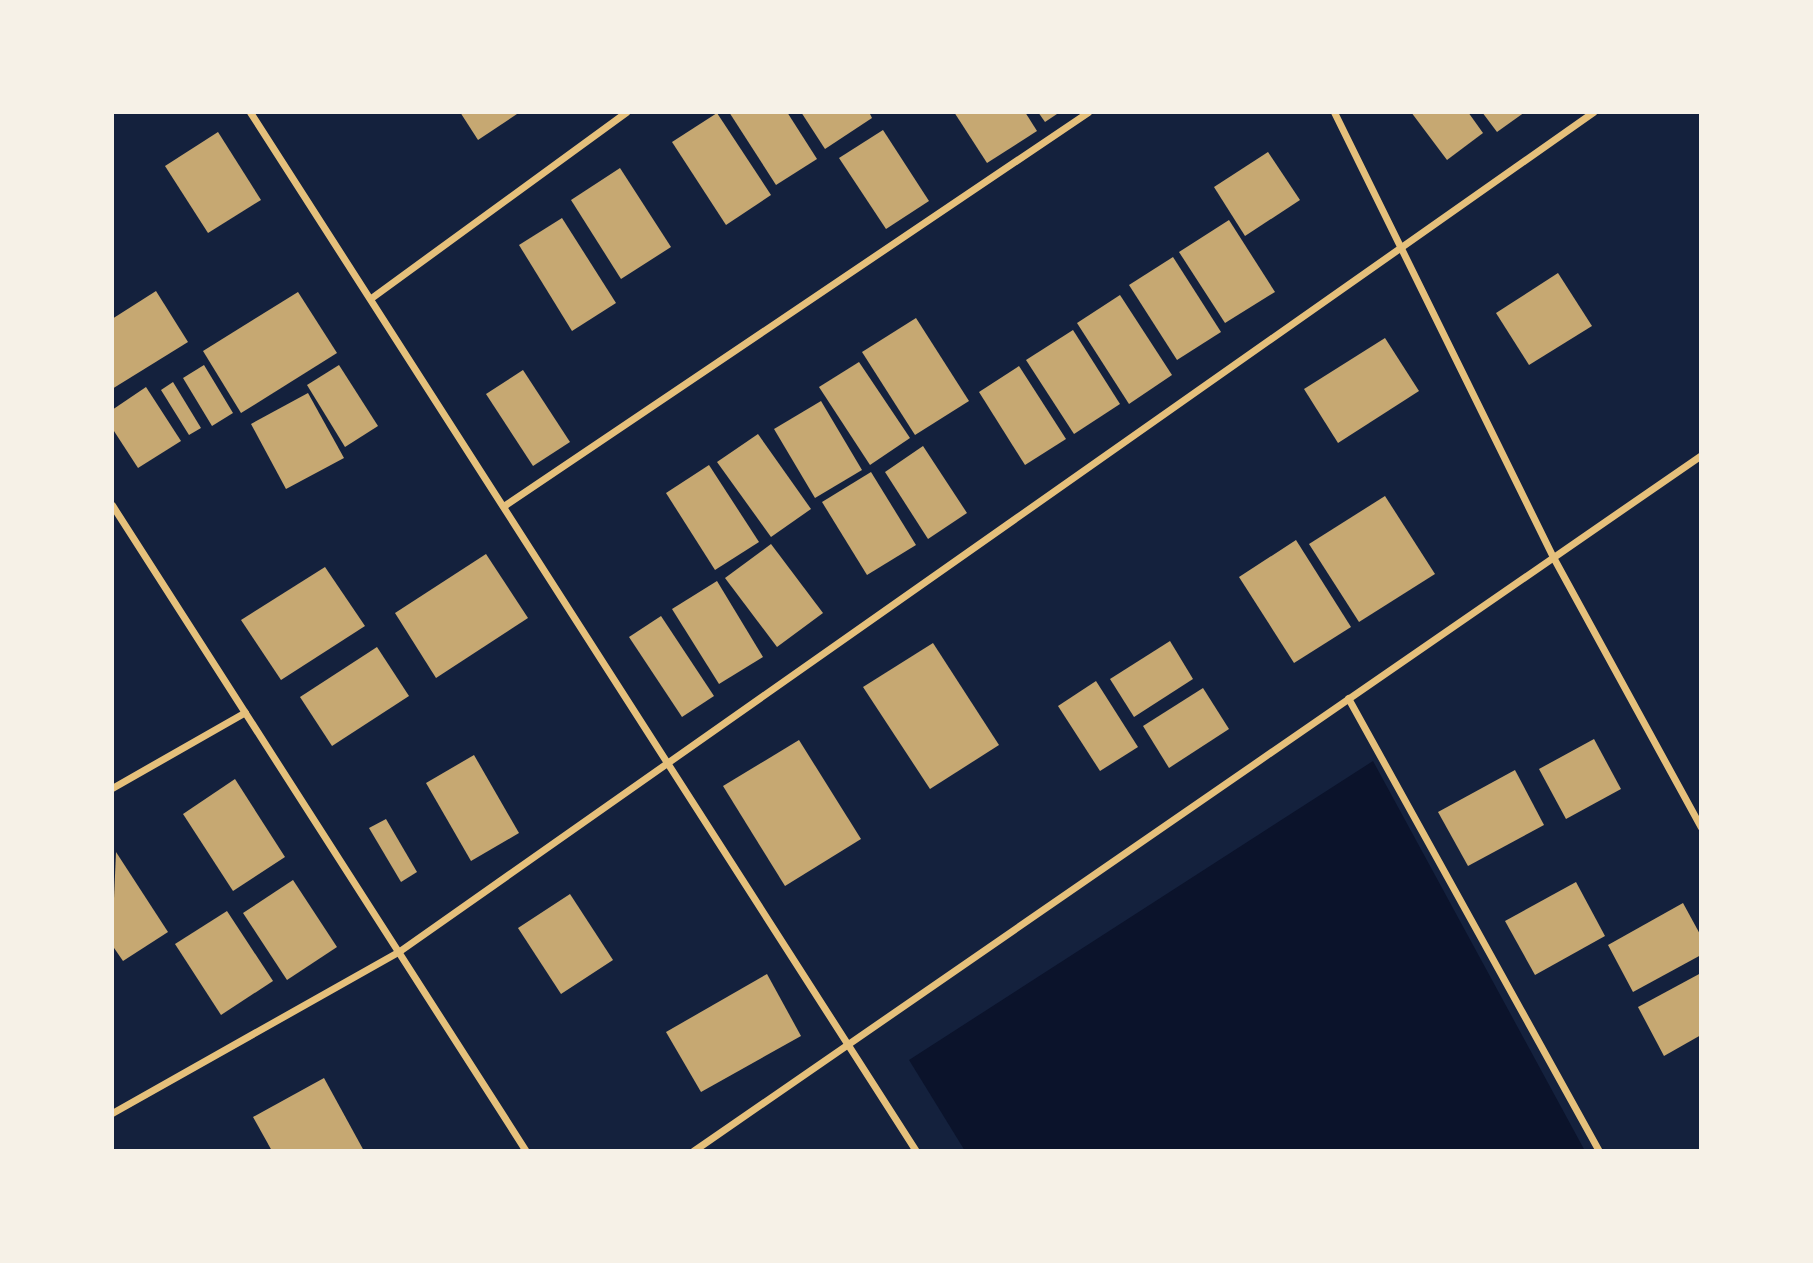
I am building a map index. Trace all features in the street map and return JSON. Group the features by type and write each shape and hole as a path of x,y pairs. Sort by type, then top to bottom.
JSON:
{"street":[{"path":"250,112 505,505 668,768 850,1041 916,1151"},
{"path":"371,298 626,112"},
{"path":"505,505 1088,112"},
{"path":"1334,112 1404,247 1553,557 1701,827"},
{"path":"112,1113 398,952 668,768 1593,112"},
{"path":"693,1151 1701,455"},
{"path":"112,505 526,1151"},
{"path":"1348,698 1599,1151"},
{"path":"112,788 245,712"}],"water":[{"path":"1373,761 1585,1151 965,1151 909,1060"}],"building":[{"path":"460,112 520,112 478,140"},
{"path":"729,112 787,112 817,159 776,185"},
{"path":"801,112 869,112 872,118 825,149"},
{"path":"954,112 1025,112 1037,131 987,163"},
{"path":"1038,112 1060,112 1045,122"},
{"path":"1411,112 1468,112 1483,133 1447,160"},
{"path":"1482,112 1525,112 1497,132"},
{"path":"717,113 771,195 726,225 672,142"},
{"path":"883,130 929,201 886,229 839,158"},
{"path":"218,132 261,200 208,233 165,166"},
{"path":"1268,152 1300,200 1245,236 1214,187"},
{"path":"620,168 671,247 621,279 571,200"},
{"path":"562,218 616,303 572,331 519,245"},
{"path":"1229,220 1275,292 1225,323 1179,252"},
{"path":"1173,257 1221,332 1177,360 1129,285"},
{"path":"1558,273 1592,326 1529,365 1496,313"},
{"path":"156,291 188,342 112,389 112,319"},
{"path":"298,292 337,353 241,413 203,351"},
{"path":"1120,295 1172,375 1129,404 1077,323"},
{"path":"916,318 969,401 915,435 862,352"},
{"path":"1073,330 1120,404 1074,434 1026,360"},
{"path":"1385,338 1419,391 1338,443 1304,389"},
{"path":"859,362 910,438 870,465 819,387"},
{"path":"204,365 233,413 212,426 183,378"},
{"path":"339,365 378,426 345,447 307,385"},
{"path":"1019,366 1066,439 1025,465 979,392"},
{"path":"523,370 570,442 533,466 486,394"},
{"path":"173,382 201,428 189,435 161,390"},
{"path":"146,387 181,441 138,468 112,428 112,410"},
{"path":"308,393 344,458 286,489 251,424"},
{"path":"821,401 862,470 815,498 774,429"},
{"path":"758,434 811,509 771,537 717,462"},
{"path":"923,446 967,513 928,539 885,472"},
{"path":"709,465 759,542 715,570 666,493"},
{"path":"871,472 916,545 867,575 822,502"},
{"path":"1385,496 1435,574 1359,622 1309,544"},
{"path":"1296,540 1351,627 1294,663 1239,577"},
{"path":"771,544 823,613 777,647 725,578"},
{"path":"486,554 528,618 436,678 395,613"},
{"path":"325,567 365,626 281,680 241,620"},
{"path":"717,581 763,657 719,684 672,609"},
{"path":"661,616 714,696 682,717 629,637"},
{"path":"1170,641 1193,679 1134,717 1110,679"},
{"path":"933,643 999,745 930,789 863,687"},
{"path":"377,647 409,696 332,746 300,697"},
{"path":"1096,681 1138,747 1100,771 1058,706"},
{"path":"1203,688 1229,729 1169,768 1143,726"},
{"path":"1594,739 1621,789 1566,819 1539,769"},
{"path":"799,740 861,839 785,886 723,786"},
{"path":"474,755 519,833 471,861 426,783"},
{"path":"1515,770 1544,825 1468,866 1438,812"},
{"path":"235,779 285,857 233,891 183,814"},
{"path":"386,819 417,872 401,882 369,828"},
{"path":"116,852 168,932 123,961 112,945"},
{"path":"293,880 337,947 287,980 243,913"},
{"path":"1576,882 1605,936 1535,975 1505,921"},
{"path":"570,894 613,960 561,994 518,928"},
{"path":"1683,903 1701,936 1701,955 1633,992 1608,945"},
{"path":"227,911 273,981 221,1015 175,944"},
{"path":"1701,973 1701,1035 1664,1056 1638,1007"},
{"path":"767,974 801,1036 701,1092 666,1032"},
{"path":"324,1078 364,1151 272,1151 253,1117"}]}
